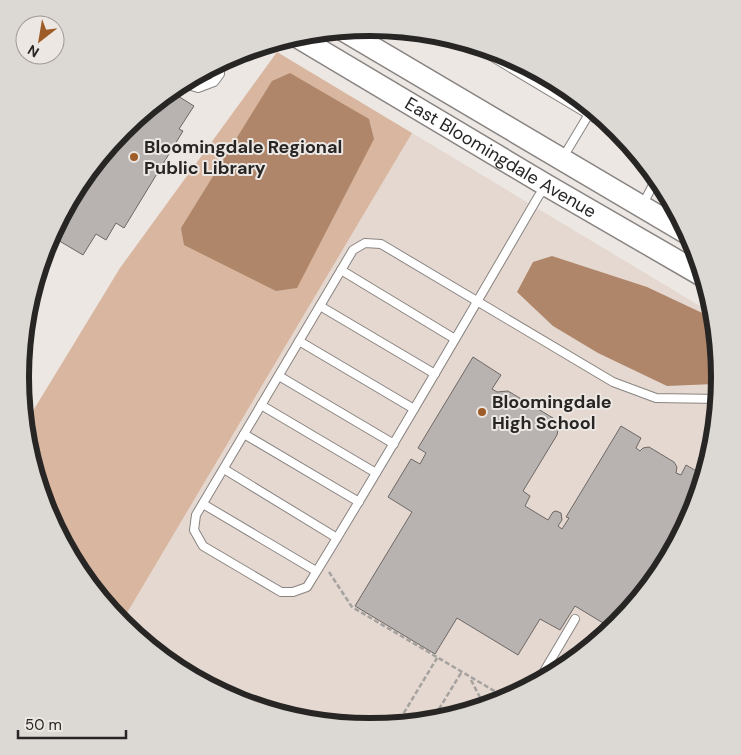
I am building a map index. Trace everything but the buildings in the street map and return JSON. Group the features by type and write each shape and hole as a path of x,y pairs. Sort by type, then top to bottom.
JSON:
{"main road":[{"name":"East Bloomingdale Avenue","path":"359,36 561,160 678,228"},
{"name":"East Bloomingdale Avenue","path":"306,42 695,272"},
{"path":"546,185 561,160"}],"lane":[{"path":"501,62 586,112"},
{"path":"192,86 198,88 214,82 220,74 220,71"},
{"path":"561,160 589,115"},
{"path":"546,185 477,302 434,374 394,444 306,587 293,592 281,592 203,546 194,530 196,515 353,250 365,243 381,244 477,302 613,382 656,398 712,399"},
{"path":"642,207 653,185"},
{"path":"341,270 455,339"},
{"path":"320,306 434,374"},
{"path":"299,341 414,409"},
{"path":"279,376 394,444"},
{"path":"262,405 376,473"},
{"path":"244,434 359,502"},
{"path":"224,469 337,538"},
{"path":"203,504 316,571"},
{"path":"544,671 575,619"}],"path":[{"path":"322,562 352,607 499,694"},
{"path":"401,718 437,658"},
{"path":"436,713 461,673"},
{"path":"470,678 482,700"}],"shaded area":[{"path":"277,52 412,133 126,615 99,586 64,529 40,466 31,414 120,268"},
{"path":"290,73 369,119 374,139 297,288 276,291 184,245 181,228 272,81"},
{"name":"Bloomingdale High School","path":"412,133 706,309 712,355 712,400 701,466 677,529 642,586 612,619 579,649 522,684 459,708 393,719 348,719 304,713 261,701 219,684 162,649 126,615"},
{"path":"552,256 647,287 707,315 712,355 712,384 667,386 598,353 553,326 517,292 533,262"},
{"path":"29,394 33,401 30,406"}],"place":[{"name":"Bloomingdale Regional Public Library","path":"134,157"},
{"name":"Bloomingdale High School","path":"482,412"}]}
